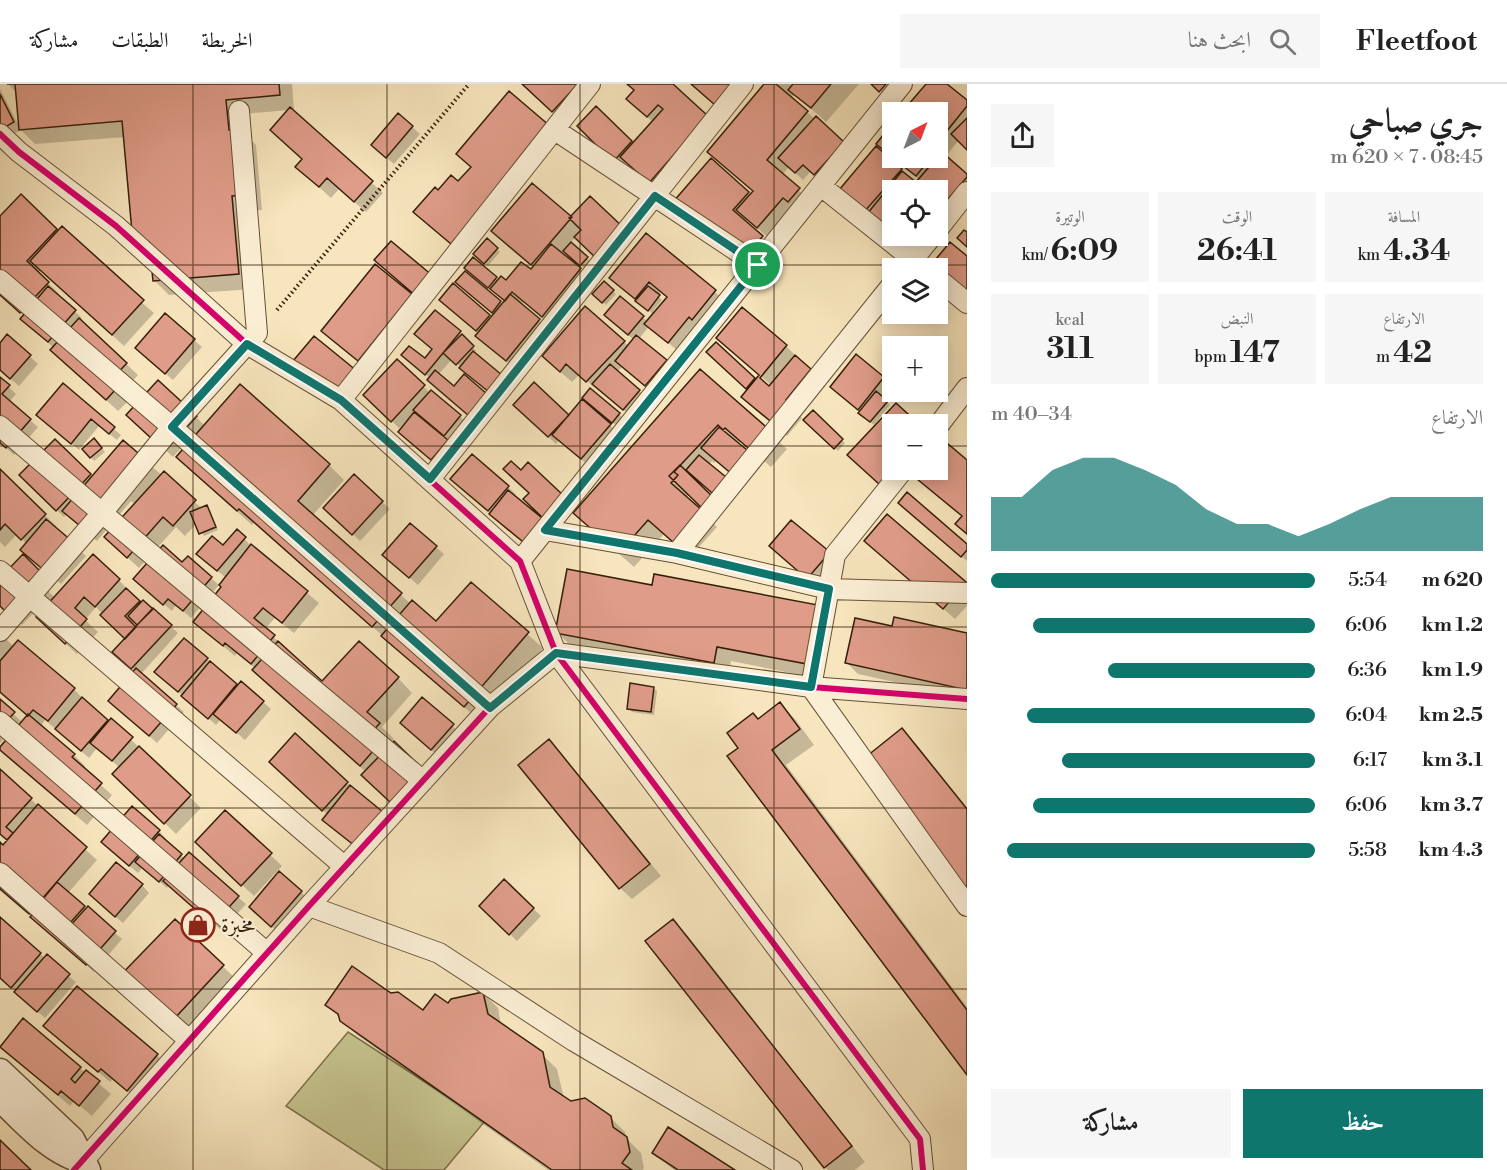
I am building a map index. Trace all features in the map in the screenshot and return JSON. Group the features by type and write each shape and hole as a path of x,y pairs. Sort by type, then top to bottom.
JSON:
{"street":[{"path":"341,400 590,84"},
{"path":"430,479 743,84"},
{"path":"520,561 902,84"},
{"path":"0,631 102,513 172,427 252,338 239,111"},
{"path":"555,130 758,265"},
{"path":"0,134 19,153 116,226 252,338 341,400 520,561 556,653 920,1140 923,1170"},
{"path":"821,186 905,258"},
{"path":"948,216 967,192"},
{"path":"0,280 172,427 490,708"},
{"path":"948,287 967,303"},
{"path":"677,553 882,297"},
{"path":"947,414 967,388"},
{"path":"0,426 423,781"},
{"path":"895,480 835,555 811,687 967,906"},
{"path":"545,530 677,553 829,589 965,590"},
{"path":"0,571 345,867"},
{"path":"82,1167 267,953 490,708 556,653 811,687 967,699"},
{"path":"0,722 267,953"},
{"path":"0,873 190,1041"},
{"path":"309,906 439,953 574,1041 792,1170"},
{"path":"0,1071 72,1138 82,1167"},
{"path":"0,1099 56,1150 82,1167"}],"path":[{"path":"252,338 468,84"}],"shaded area":[{"path":"348,1032 485,1121 444,1170 384,1170 286,1106"}],"building":[{"path":"15,84 279,84 280,95 226,100 229,130 247,128 247,195 232,196 239,274 153,281 149,242 133,243 122,121 19,130"},
{"path":"522,84 578,84 552,112"},
{"path":"627,84 673,84 708,116 649,183 620,157 663,109 658,105 647,117 626,99 634,90"},
{"path":"691,84 734,84 715,105"},
{"path":"764,84 776,84 808,111 767,160 800,188 788,202 783,198 757,228 736,210 753,191 707,152"},
{"path":"793,84 831,84 811,108 788,90"},
{"path":"871,84 886,84 879,92"},
{"path":"926,84 947,84 967,100 967,106 948,130 948,102 911,102"},
{"path":"509,91 550,126 451,244 413,212 435,187 438,190 451,175 458,181 471,167 456,154"},
{"path":"0,94 14,122 0,130"},
{"path":"596,106 632,141 613,162 577,126"},
{"path":"290,107 373,181 354,202 327,178 319,187 295,167 302,159 270,130"},
{"path":"398,113 413,126 386,158 371,145"},
{"path":"816,116 844,142 814,175 803,165 795,173 778,158"},
{"path":"967,118 967,150 951,134"},
{"path":"882,136 882,149 876,144"},
{"path":"876,146 882,151 882,168 902,169 892,180 882,180 882,192 864,212 839,190"},
{"path":"948,157 967,174 967,177 948,199 948,180 918,180 928,168 948,168"},
{"path":"711,158 749,192 733,210 763,236 741,261 673,202"},
{"path":"906,168 923,168 916,176"},
{"path":"902,171 913,180 895,180"},
{"path":"532,183 572,217 531,265 491,231"},
{"path":"21,194 57,229 27,261 49,282 20,313 0,295 0,216"},
{"path":"590,196 624,228 596,258 574,237 581,230 569,218"},
{"path":"882,196 882,234 863,219"},
{"path":"62,226 144,300 112,335 30,261"},
{"path":"964,230 967,232 967,247 957,238"},
{"path":"646,233 716,290 692,320 689,317 668,343 644,324 667,297 649,282 635,299 609,278"},
{"path":"487,238 498,248 484,264 473,254"},
{"path":"391,241 433,276 416,296 374,260"},
{"path":"571,242 588,257 580,266 563,251"},
{"path":"950,242 967,256 967,293 948,279 948,258 937,258"},
{"path":"551,244 581,268 542,317 512,292 505,301 490,289 501,276 506,280 521,262 531,269"},
{"path":"897,246 913,246 907,254"},
{"path":"473,257 497,277 488,288 464,268"},
{"path":"375,264 412,294 358,361 321,331"},
{"path":"465,271 501,301 492,313 455,282"},
{"path":"604,281 614,290 602,303 592,294"},
{"path":"453,283 490,315 476,331 439,300"},
{"path":"48,286 76,310 48,342 20,319"},
{"path":"648,286 660,295 648,311 635,301"},
{"path":"510,294 540,319 506,361 475,336"},
{"path":"620,296 644,316 628,335 604,315"},
{"path":"585,306 625,341 586,382 566,364 560,372 542,356"},
{"path":"742,307 787,345 760,378 769,386 795,355 811,369 786,400 792,405 775,425 741,397 759,375 716,338"},
{"path":"435,310 461,331 425,375 401,355 409,346 425,358 432,349 414,334"},
{"path":"165,313 195,339 165,374 135,348"},
{"path":"79,318 127,363 109,382 116,389 106,400 50,350"},
{"path":"7,334 31,355 10,379 0,370 0,343"},
{"path":"462,334 474,346 456,365 443,353"},
{"path":"636,335 667,360 645,386 615,361"},
{"path":"314,336 357,371 335,396 293,361"},
{"path":"716,342 755,378 746,389 706,352"},
{"path":"473,351 502,375 489,392 459,368"},
{"path":"856,354 882,375 882,380 858,410 830,387"},
{"path":"397,359 425,385 391,422 363,395"},
{"path":"610,364 640,390 623,410 592,384"},
{"path":"700,369 773,433 755,454 725,428 723,430 718,425 674,472 678,475 671,483 703,511 674,543 648,520 619,553 573,513"},
{"path":"435,370 454,386 464,374 487,394 469,416 427,380"},
{"path":"0,377 10,385 2,394 31,419 6,448 0,443"},
{"path":"158,380 197,416 165,451 126,415"},
{"path":"534,382 569,415 548,437 513,405"},
{"path":"63,383 115,427 109,434 91,419 71,444 36,415"},
{"path":"240,384 330,464 298,501 402,593 372,627 239,509 237,511 176,457"},
{"path":"590,388 620,413 612,423 582,398"},
{"path":"431,390 461,415 444,436 413,410"},
{"path":"876,391 882,396 882,402 887,402 870,422 858,413"},
{"path":"582,399 611,424 581,459 552,435"},
{"path":"896,403 908,414 886,414"},
{"path":"813,410 843,439 834,449 803,420"},
{"path":"414,412 448,440 431,460 398,432"},
{"path":"882,418 882,480 879,484 847,455"},
{"path":"719,427 752,454 733,475 701,448"},
{"path":"94,438 102,448 90,458 82,449"},
{"path":"55,439 91,474 56,511 19,475"},
{"path":"123,440 152,465 85,530 62,511"},
{"path":"948,444 967,460 967,534 955,524 962,516 918,480 948,480"},
{"path":"472,454 509,486 488,511 450,479"},
{"path":"699,455 726,477 712,493 686,470"},
{"path":"511,461 521,470 528,462 565,497 544,519 523,499 529,493 503,469"},
{"path":"680,465 715,499 704,510 669,476"},
{"path":"0,469 46,514 21,540 5,524 0,530"},
{"path":"164,471 196,500 173,526 163,517 127,558 104,537"},
{"path":"354,474 383,501 352,535 323,508"},
{"path":"508,490 547,522 528,546 489,514"},
{"path":"907,492 967,544 967,550 961,557 898,503"},
{"path":"207,505 216,527 199,534 190,512"},
{"path":"887,514 966,582 943,609 864,541"},
{"path":"46,519 79,547 53,578 20,550"},
{"path":"791,520 830,552 807,579 769,546"},
{"path":"410,523 437,546 409,578 382,555"},
{"path":"237,529 246,537 217,571 196,554 212,536 223,545"},
{"path":"251,544 308,591 282,623 263,608 254,618 275,635 251,664 225,643 223,646 193,622"},
{"path":"163,545 182,562 188,556 212,577 183,611 168,599 163,605 133,579"},
{"path":"23,554 42,573 13,619 0,606 0,578"},
{"path":"93,554 120,579 95,607 84,597 75,608 87,619 65,644 36,617"},
{"path":"567,569 652,585 654,574 818,605 807,664 717,647 714,663 555,633"},
{"path":"471,582 529,632 464,707 381,636 412,600 436,621"},
{"path":"126,588 140,601 125,616 136,627 125,639 100,615"},
{"path":"143,600 153,609 137,625 128,616"},
{"path":"153,608 172,625 131,669 112,652"},
{"path":"894,617 967,633 967,690 845,663 855,618 892,626"},
{"path":"184,638 208,658 178,692 154,672"},
{"path":"18,640 75,688 48,721 33,710 28,716 0,692 0,661"},
{"path":"278,641 322,681 359,641 399,677 367,712 380,723 370,734 380,743 360,766 252,670"},
{"path":"210,661 237,684 208,719 181,696"},
{"path":"136,668 177,704 149,736 108,701"},
{"path":"241,681 264,701 236,733 213,714"},
{"path":"630,683 654,687 651,712 627,709"},
{"path":"82,697 108,720 81,751 55,729"},
{"path":"422,697 454,724 431,750 400,723"},
{"path":"0,699 15,712 0,728"},
{"path":"780,702 800,729 772,750 967,1010 967,1075 727,756 738,748 727,733 753,713 758,719"},
{"path":"28,714 75,754 72,757 102,783 75,814 0,750 0,747"},
{"path":"111,718 133,737 112,761 90,743"},
{"path":"902,728 967,809 967,892 862,760"},
{"path":"295,733 348,782 322,811 269,762"},
{"path":"549,739 650,864 619,889 518,765"},
{"path":"394,741 423,769 391,803 361,775"},
{"path":"139,746 191,795 164,824 112,774"},
{"path":"0,769 32,798 6,827 13,833 7,840 0,834"},
{"path":"350,785 383,812 355,846 322,820"},
{"path":"38,804 87,847 29,914 0,889 0,842 3,845"},
{"path":"132,806 160,830 129,866 101,842"},
{"path":"225,810 272,853 241,886 195,842"},
{"path":"159,834 182,854 159,882 135,862"},
{"path":"189,852 239,896 213,925 163,881"},
{"path":"116,862 143,884 115,917 89,894"},
{"path":"279,871 302,891 271,927 249,907"},
{"path":"504,879 534,908 509,935 479,906"},
{"path":"57,882 85,906 70,923 42,900"},
{"path":"43,902 70,926 88,906 116,931 86,965 30,917"},
{"path":"0,917 41,953 11,988 0,978"},
{"path":"175,919 224,965 163,1031 112,984"},
{"path":"673,919 852,1146 824,1168 645,941"},
{"path":"47,954 70,974 37,1012 14,992"},
{"path":"352,966 391,993 398,992 423,1010 435,994 448,1003 451,999 483,992 488,1014 543,1052 550,1087 571,1101 585,1098 611,1116 613,1127 627,1137 630,1152 622,1163 632,1170 552,1170 340,1021 338,1014 325,1005"},
{"path":"77,986 158,1054 127,1091 101,1069 98,1072 43,1026"},
{"path":"23,1018 81,1067 71,1079 75,1083 86,1070 100,1081 79,1106 61,1091 58,1095 0,1047"},
{"path":"668,1127 735,1170 678,1170 652,1153"},
{"path":"0,1140 31,1170 0,1170"}],"cycle path":[{"path":"0,134 19,152 116,226 247,344 341,400 520,561 556,653 920,1139 923,1170"},
{"path":"74,1170 490,707 556,653 811,687 967,699"}],"place":[{"name":"مخبزة","path":"198,925"}],"route":[{"path":"655,196 758,265 545,530 677,553 829,589 811,687 556,653 490,708 172,427 247,344 341,400 430,479 655,196"}]}
